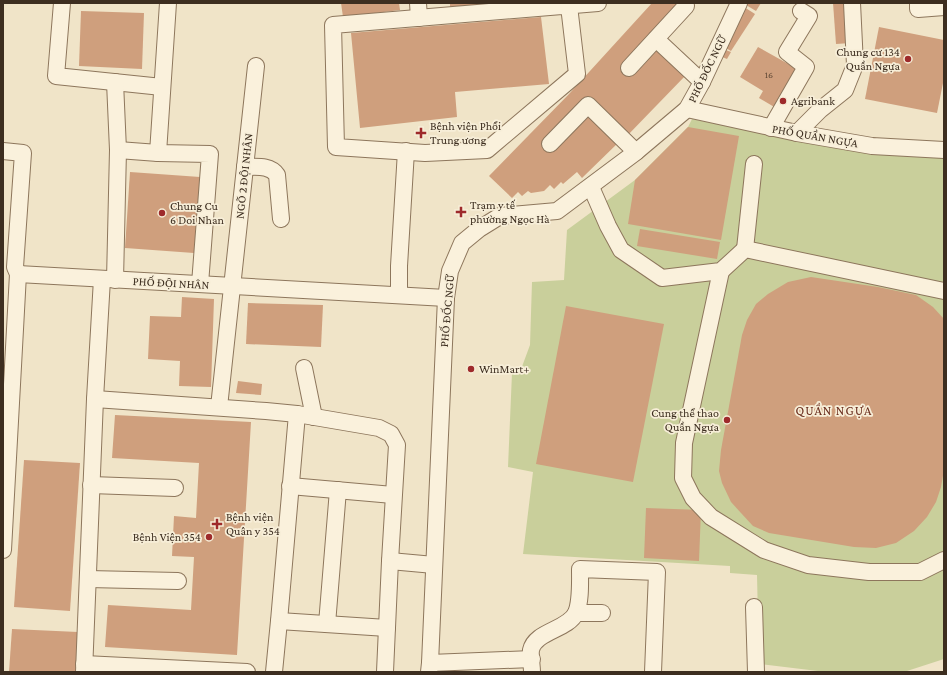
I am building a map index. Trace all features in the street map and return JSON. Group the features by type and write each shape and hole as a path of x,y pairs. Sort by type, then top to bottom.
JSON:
{"street":[{"path":"62,3 56,76 162,87"},
{"path":"158,153 168,3"},
{"path":"569,6 577,74 487,150 425,153 336,147 333,25 418,11 569,6 598,3"},
{"name":"PHỐ ĐỐC NGỮ","path":"430,668 446,298 450,271 462,243 480,228 500,216 557,211 636,152 687,109 702,82 739,3"},
{"path":"797,134 820,110 845,90 855,65 852,3"},
{"path":"918,3 918,9 944,7"},
{"path":"629,68 686,6"},
{"path":"771,128 806,67 787,52 809,16 801,11"},
{"path":"656,39 702,82"},
{"name":"NGÕ 2 ĐỘI NHÂN","path":"219,407 256,66"},
{"path":"116,82 118,150 108,279 95,399 84,668 247,672"},
{"path":"550,144 588,104 636,152"},
{"name":"PHỐ QUẦN NGỰA","path":"687,109 797,134 872,146 944,150"},
{"path":"118,150 158,153 210,154 200,284"},
{"path":"3,151 23,153 15,267 18,274 3,550"},
{"path":"398,295 406,151"},
{"path":"754,164 745,249 721,271 684,443 683,478 693,498 711,517 764,550 808,565 869,572 920,572 944,560"},
{"path":"245,166 268,168 273,170 277,175 281,219"},
{"path":"590,187 621,250 662,278 721,271"},
{"path":"745,249 944,291"},
{"name":"PHỐ ĐỘI NHÂN","path":"18,274 446,298"},
{"path":"304,368 314,417"},
{"path":"95,399 219,407 297,414 379,428 391,434 397,444 393,495 385,672"},
{"path":"274,672 280,621 297,414"},
{"path":"91,484 175,488"},
{"path":"290,486 393,495"},
{"path":"327,624 338,490"},
{"path":"390,561 434,565"},
{"path":"430,668 532,666 531,650 538,640 570,620 576,613 580,591 580,569 657,572 653,672"},
{"path":"88,580 178,582"},
{"path":"754,607 756,672"},
{"path":"576,613 602,613"},
{"path":"280,621 387,628"}],"green space":[{"name":"Cung thể thao Quần Ngựa","path":"692,119 780,137 944,157 944,659 907,671 888,672 826,672 759,664 757,575 730,573 730,566 523,554 533,472 508,467 512,373 520,372 530,345 532,282 564,280 567,230 635,180 688,127"}],"building":[{"path":"341,3 399,3 400,10 343,17"},
{"path":"450,3 492,3 492,4 450,8"},
{"path":"652,3 675,3 681,8 656,44 687,74 625,138 588,109 620,141 582,178 577,172 563,184 561,182 554,189 550,185 544,191 531,193 528,191 522,196 518,192 512,198 489,176 569,94"},
{"path":"747,3 761,3 756,11 746,5"},
{"path":"833,3 848,3 851,43 836,44"},
{"path":"744,7 755,14 731,51 724,47"},
{"path":"81,11 144,13 142,69 79,66"},
{"path":"541,17 549,84 455,92 457,117 360,128 351,33"},
{"name":"Chung cư 134 Quần Ngựa","path":"879,27 944,40 944,78 937,113 865,99"},
{"path":"758,47 799,70 776,108 759,98 763,91 740,77"},
{"path":"723,49 731,52 727,59 720,56"},
{"path":"688,127 739,136 721,240 628,224 635,180"},
{"name":"Chung Cu 6 Doi Nhan","path":"130,172 200,177 194,253 125,248"},
{"path":"640,229 720,242 717,259 637,246"},
{"path":"811,277 878,287 916,295 933,307 944,319 944,470 941,487 936,502 927,517 914,531 896,543 876,548 854,547 769,533 753,526 731,502 722,483 719,471 721,450 742,335 747,320 756,304 768,294 788,282"},
{"path":"182,297 214,299 211,387 179,386 180,361 148,359 150,316 181,317"},
{"path":"248,303 323,305 321,347 246,344"},
{"path":"566,306 664,324 633,482 536,464"},
{"path":"238,381 262,384 261,395 236,393"},
{"name":"Bệnh Viện 354","path":"115,415 251,422 237,655 105,647 108,605 191,610 194,557 172,556 174,516 196,518 199,463 112,458"},
{"path":"24,460 80,463 70,611 14,607"},
{"path":"646,508 701,510 699,561 644,558"},
{"path":"12,629 78,632 76,672 9,672"}],"place":[{"name":"Chung cư 134 Quần Ngựa","path":"908,59"},
{"name":"Agribank","path":"783,101"},
{"name":"Bệnh viện Phổi Trung ương","path":"421,133"},
{"name":"Trạm y tế phường Ngọc Hà","path":"461,212"},
{"name":"Chung Cu 6 Doi Nhan","path":"162,213"},
{"name":"WinMart+","path":"471,369"},
{"name":"Cung thể thao Quần Ngựa","path":"727,420"},
{"name":"Bệnh viện Quân y 354","path":"217,524"},
{"name":"Bệnh Viện 354","path":"209,537"}],"district":[{"name":"QUẦN NGỰA","path":"834,410"}]}
